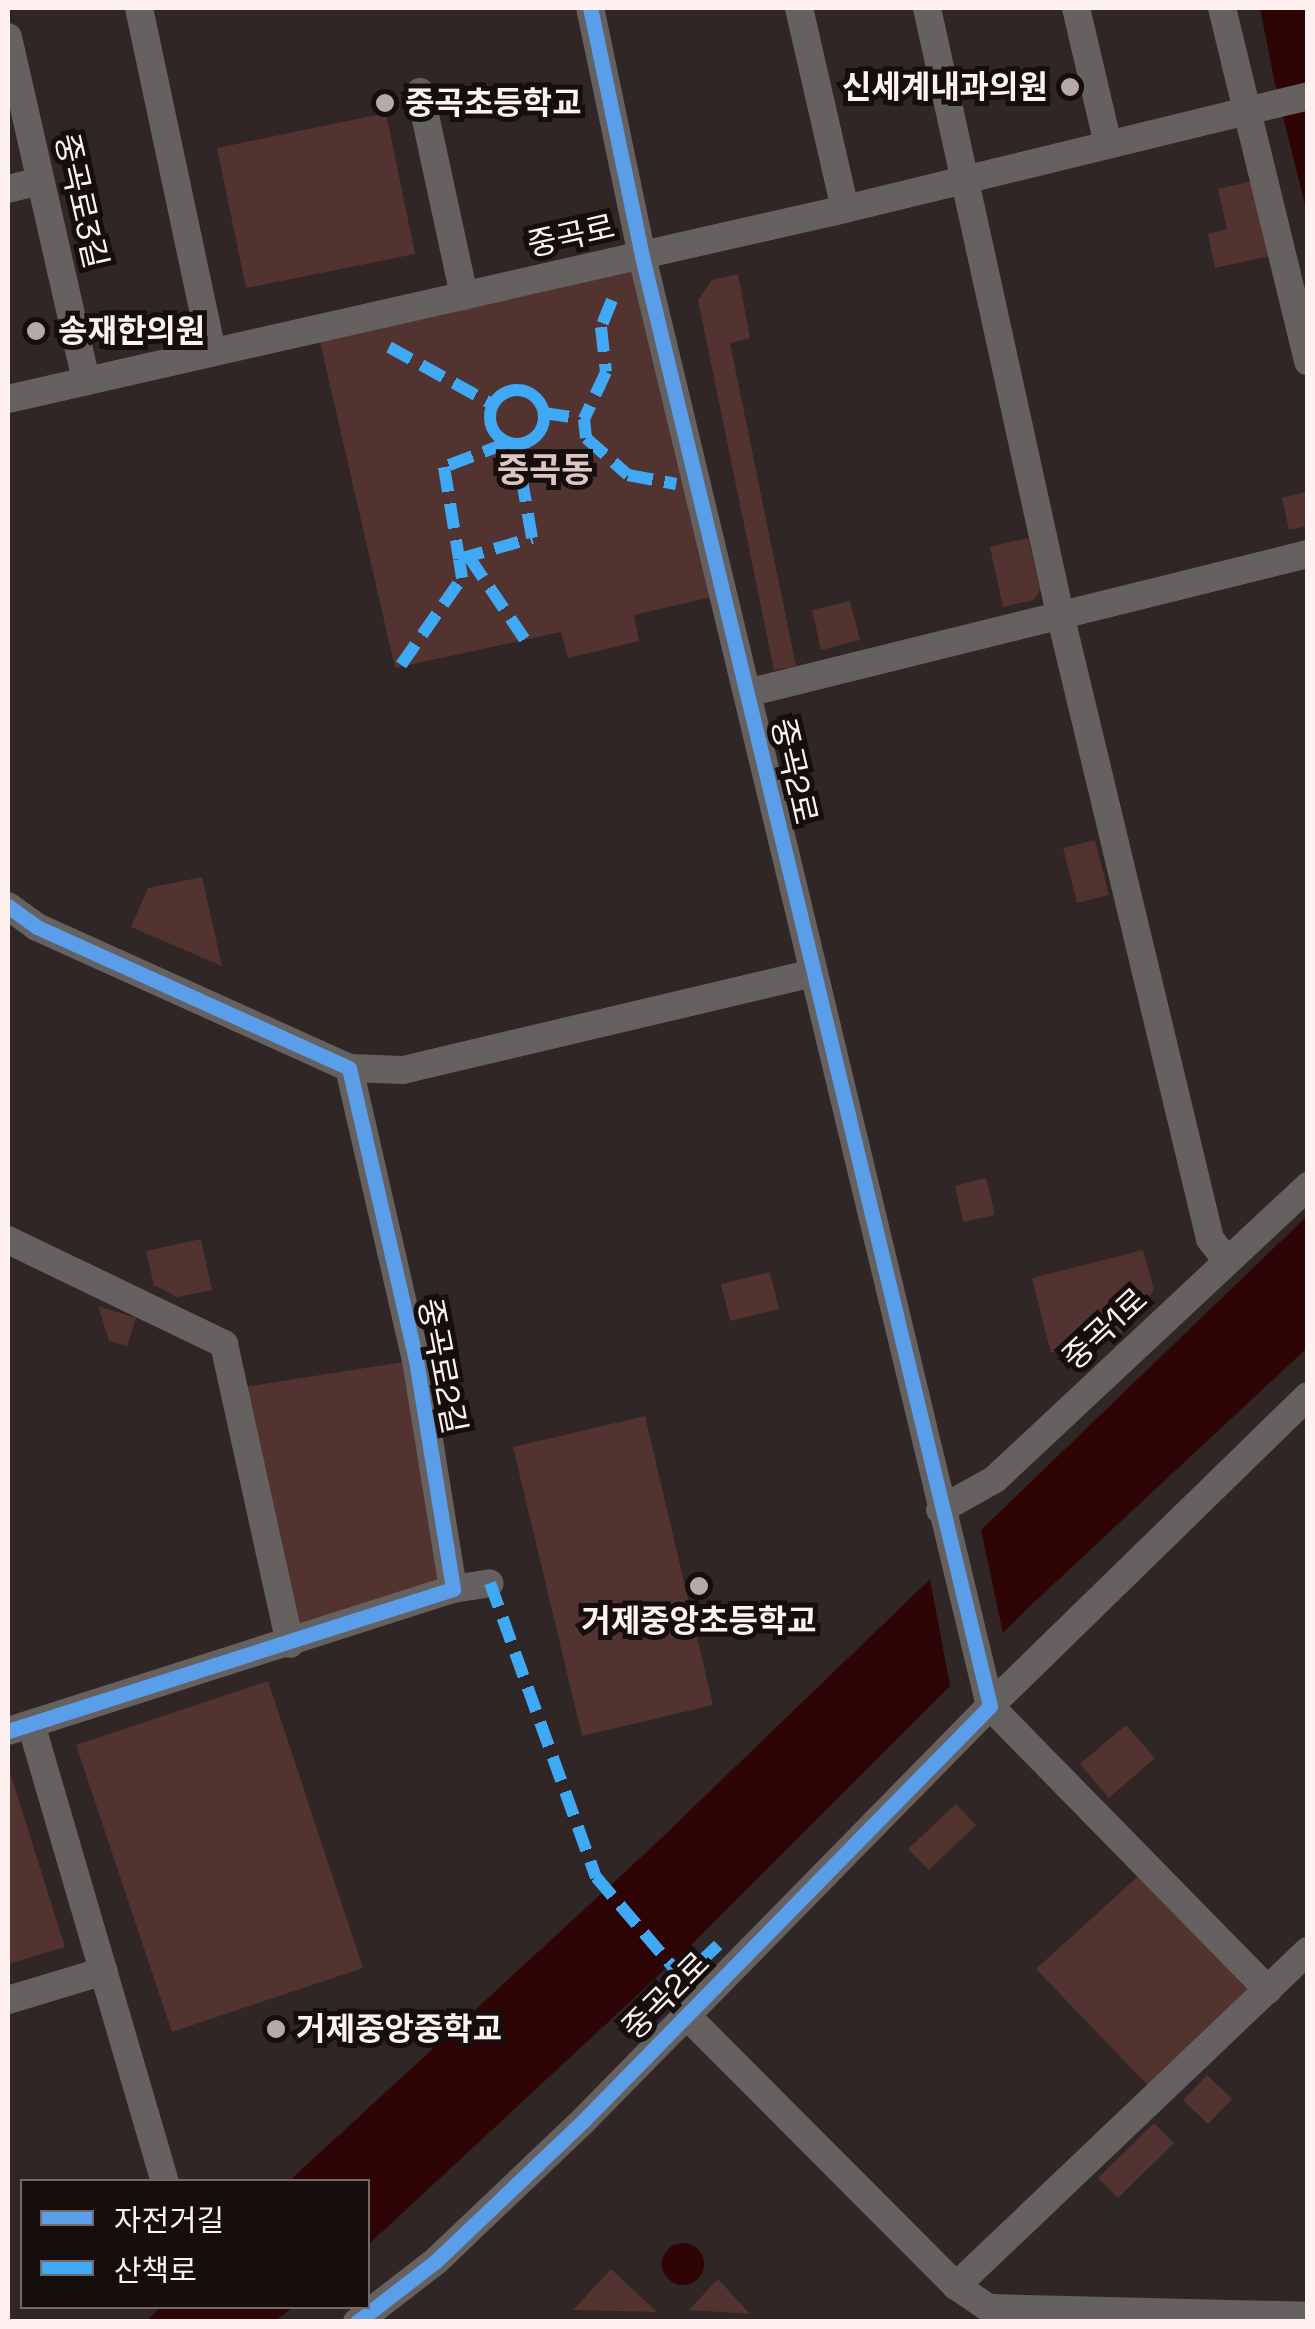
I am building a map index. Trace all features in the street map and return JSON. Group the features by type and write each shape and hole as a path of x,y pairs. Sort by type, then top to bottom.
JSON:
{"street":[{"path":"139,8 212,352"},
{"name":"중곡2로","path":"590,8 642,256 948,1546 988,1699"},
{"path":"799,8 845,209"},
{"path":"928,8 1060,614 1210,1240 1226,1262"},
{"path":"1076,8 1108,144"},
{"path":"1222,8 1257,109 1308,362"},
{"name":"중곡로3길","path":"8,37 86,381"},
{"path":"420,92 464,296"},
{"name":"중곡로","path":"8,399 845,209 1308,96"},
{"path":"8,189 40,181"},
{"path":"746,693 1308,554"},
{"path":"8,906 37,927 349,1068 403,1070 814,973"},
{"name":"중곡로2길","path":"349,1068 416,1360 453,1589"},
{"name":"중곡1로","path":"940,1510 995,1479 1308,1186"},
{"path":"8,1240 224,1344 238,1388 290,1644"},
{"name":"중곡2로","path":"357,2322 472,2228 616,2086 988,1699 1308,1396"},
{"path":"165,2179 104,1971 19,1728 453,1589 490,1583"},
{"path":"988,1699 1268,1990"},
{"path":"956,2286 1308,1951"},
{"path":"8,2000 104,1971"},
{"path":"685,2014 956,2286 988,2308 1308,2316"}],"shaded area":[{"path":"1260,8 1307,8 1307,213 1275,84"},
{"path":"386,113 415,254 246,288 217,148"},
{"path":"1253,181 1270,256 1215,268 1208,234 1227,229 1218,189"},
{"path":"642,256 724,594 634,615 639,641 568,658 561,632 395,668 317,329"},
{"path":"738,274 750,338 730,343 796,666 774,670 698,300 712,280"},
{"path":"1307,492 1307,526 1289,530 1282,498"},
{"path":"1028,538 1040,590 1034,600 1003,607 990,547"},
{"path":"850,601 860,640 821,650 812,610"},
{"path":"1095,840 1109,895 1077,903 1063,848"},
{"path":"202,877 222,966 131,927 148,888"},
{"path":"986,1178 995,1215 963,1222 955,1186"},
{"path":"1307,1216 1307,1348 1029,1607 688,1948 370,2243 370,2179 291,2179 651,1848"},
{"path":"201,1239 212,1290 177,1297 154,1285 146,1251"},
{"path":"1143,1250 1154,1290 1120,1335 1051,1353 1032,1278"},
{"path":"770,1272 779,1309 730,1321 721,1284"},
{"path":"98,1306 136,1318 127,1346 109,1341"},
{"path":"416,1360 453,1589 290,1644 238,1388"},
{"path":"645,1416 713,1705 582,1736 513,1447"},
{"path":"268,1681 363,1968 172,2032 76,1745"},
{"path":"1126,1725 1155,1758 1109,1798 1080,1764"},
{"path":"8,1766 65,1947 8,1964"},
{"path":"956,1804 976,1825 929,1870 908,1849"},
{"path":"1148,1867 1268,1990 1157,2095 1036,1969"},
{"path":"1207,2075 1232,2099 1208,2124 1183,2100"},
{"path":"1154,2123 1174,2143 1118,2198 1098,2178"},
{"path":"683,2243 698,2249 704,2264 698,2279 683,2285 668,2279 662,2264 668,2249"},
{"path":"611,2269 657,2312 573,2310"},
{"path":"718,2279 750,2314 689,2310"},
{"path":"157,2309 290,2309 275,2321 147,2321"}],"pier":[{"path":"980,1525 1004,1638 951,1691 929,1574"}],"marked path":[{"path":"424,110 482,96"},
{"path":"612,300 601,327 606,372 584,419 586,438 628,475 676,484"},
{"path":"389,347 492,404"},
{"path":"517,390 536,398 544,417 536,436 517,444 498,436 490,417 498,398 517,390"},
{"path":"544,413 584,419"},
{"path":"507,443 444,467 459,559 532,538 516,445"},
{"path":"469,557 529,646"},
{"path":"401,665 462,578 459,559"},
{"path":"490,1583 596,1877 683,1979"},
{"path":"648,2012 718,1945"}],"cycle path":[{"path":"357,2322 436,2261 584,2120 990,1706 642,256 590,8"},
{"path":"8,906 37,927 349,1068 416,1360 453,1589 8,1731"}],"place":[{"name":"신세계내과의원","path":"1070,87"},
{"name":"중곡초등학교","path":"385,103"},
{"name":"송재한의원","path":"36,331"},
{"name":"거제중앙초등학교","path":"699,1586"},
{"name":"거제중앙중학교","path":"276,2029"}],"district":[{"name":"중곡동","path":"545,470"}]}
